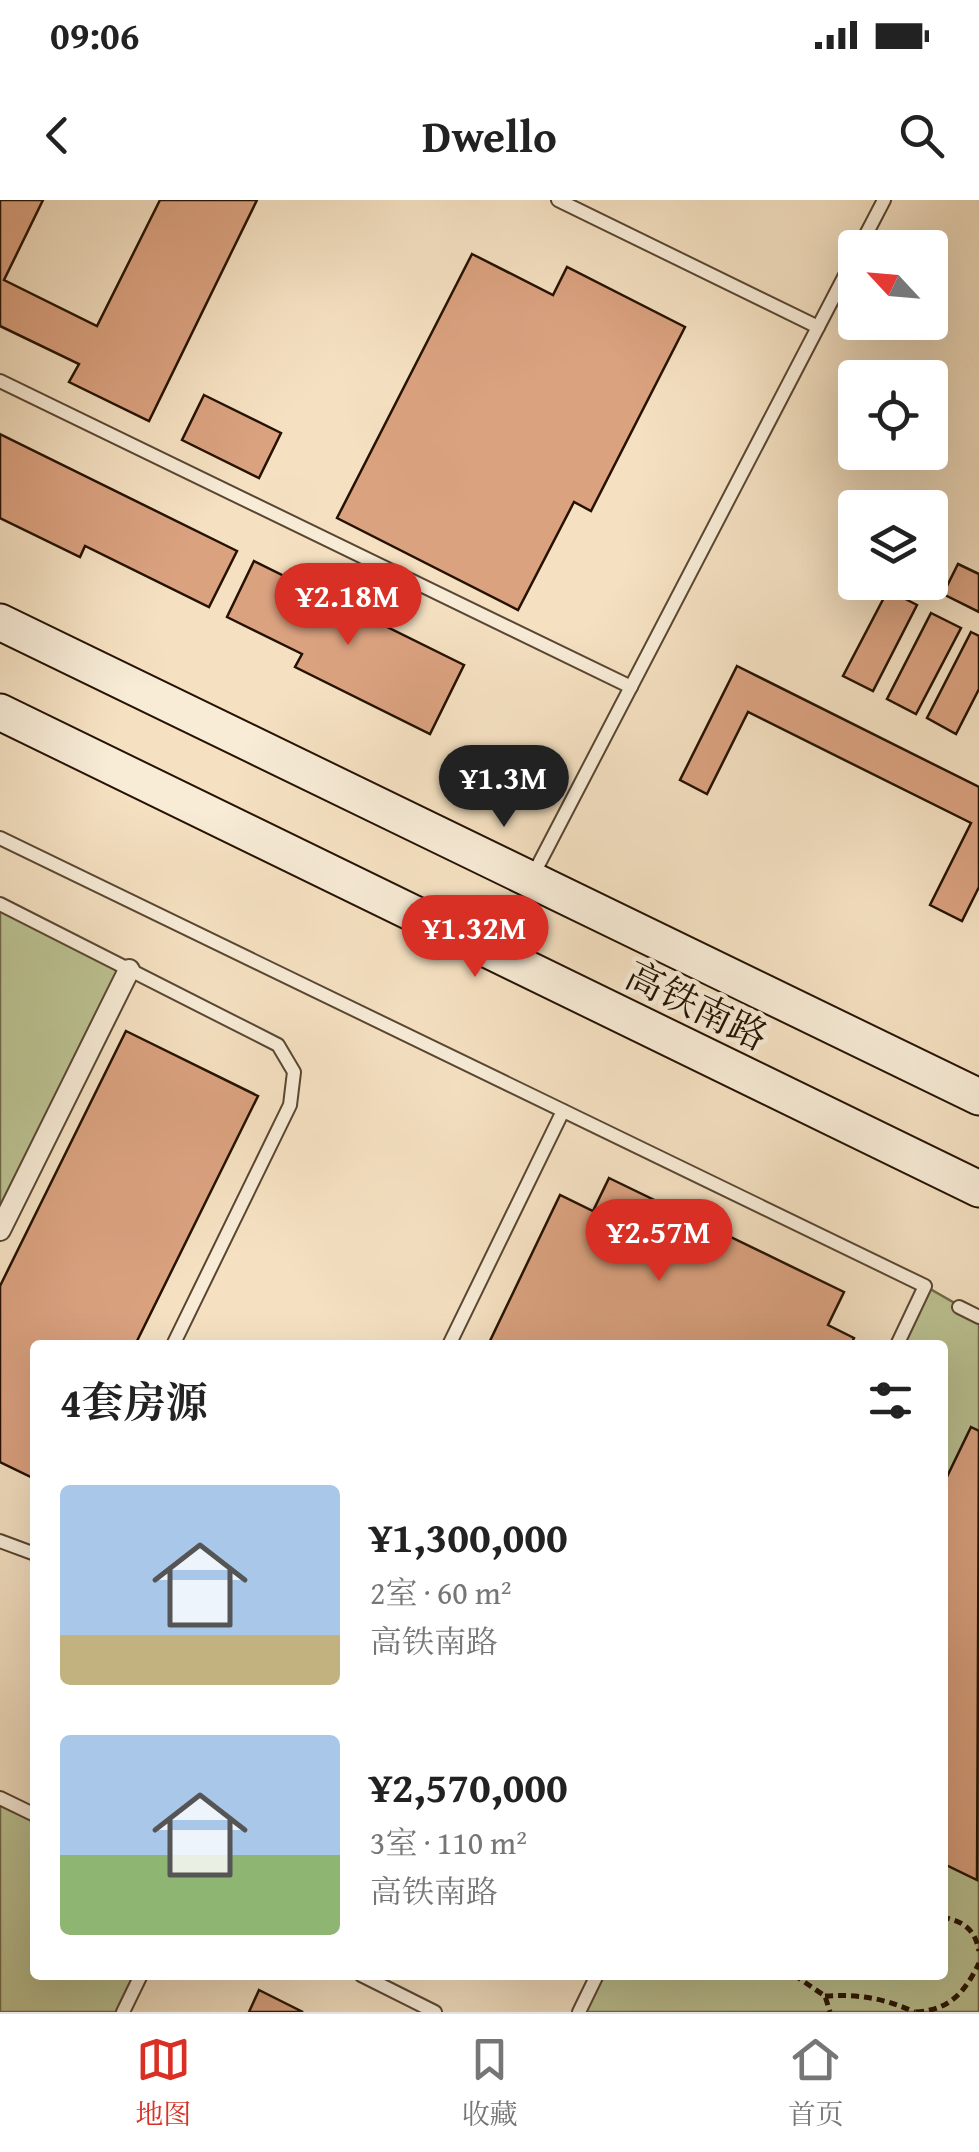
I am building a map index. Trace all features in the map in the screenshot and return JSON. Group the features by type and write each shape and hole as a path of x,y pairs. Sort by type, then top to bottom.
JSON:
{"main road":[{"name":"高铁南路","path":"0,622 979,1097"},
{"name":"高铁南路","path":"0,712 979,1190"}],"street":[{"path":"0,1230 129,970"}],"lane":[{"path":"558,200 582,208 818,327"},
{"path":"868,230 884,200"},
{"path":"531,880 838,289"},
{"path":"0,381 631,687"},
{"path":"0,838 925,1286 899,1340"},
{"path":"0,904 278,1045 294,1072 290,1105 175,1340"},
{"path":"451,1340 563,1111"},
{"path":"958,1307 979,1317"},
{"path":"0,1542 30,1552"},
{"path":"0,1798 30,1812"},
{"path":"122,2012 138,1980"},
{"path":"370,1980 435,2012"},
{"path":"579,2012 594,1980"}],"path":[{"path":"948,1918 962,1921 976,1937 979,1951"},
{"path":"801,1980 825,1996 856,1994 884,1998 915,2012 940,2011 966,1989 979,1963"},
{"path":"825,1996 830,2012"}],"green space":[{"path":"0,904 129,970 0,1231"},
{"path":"925,1286 979,1317 979,2012 579,2012 595,1980 948,1980 948,1340 899,1340"},
{"path":"0,1798 30,1813 30,1980 139,1980 123,2012 0,2012"}],"building":[{"path":"0,200 43,200 4,280 97,326 160,200 257,200 149,421 69,382 79,364 0,326"},
{"path":"472,254 553,295 567,267 685,327 591,511 574,502 518,610 337,518"},
{"path":"204,395 281,433 259,478 182,440"},
{"path":"0,434 237,551 209,607 85,546 80,557 0,518"},
{"path":"254,561 464,665 430,734 295,667 302,654 227,617"},
{"path":"958,564 979,574 979,612 948,596 948,584"},
{"path":"883,600 907,600 917,605 873,691 843,676"},
{"path":"931,613 961,628 916,714 887,699"},
{"path":"971,632 979,636 979,689 956,734 927,718"},
{"path":"737,666 979,787 979,887 962,921 930,905 971,823 748,712 707,794 680,780"},
{"path":"126,1031 258,1096 137,1340 30,1340 30,1477 0,1462 0,1286"},
{"path":"609,1178 844,1292 828,1325 853,1340 490,1340 560,1195 593,1211"},
{"path":"971,1427 979,1431 977,1880 948,1866 948,1475"},
{"path":"259,1990 303,2012 249,2012"}]}
